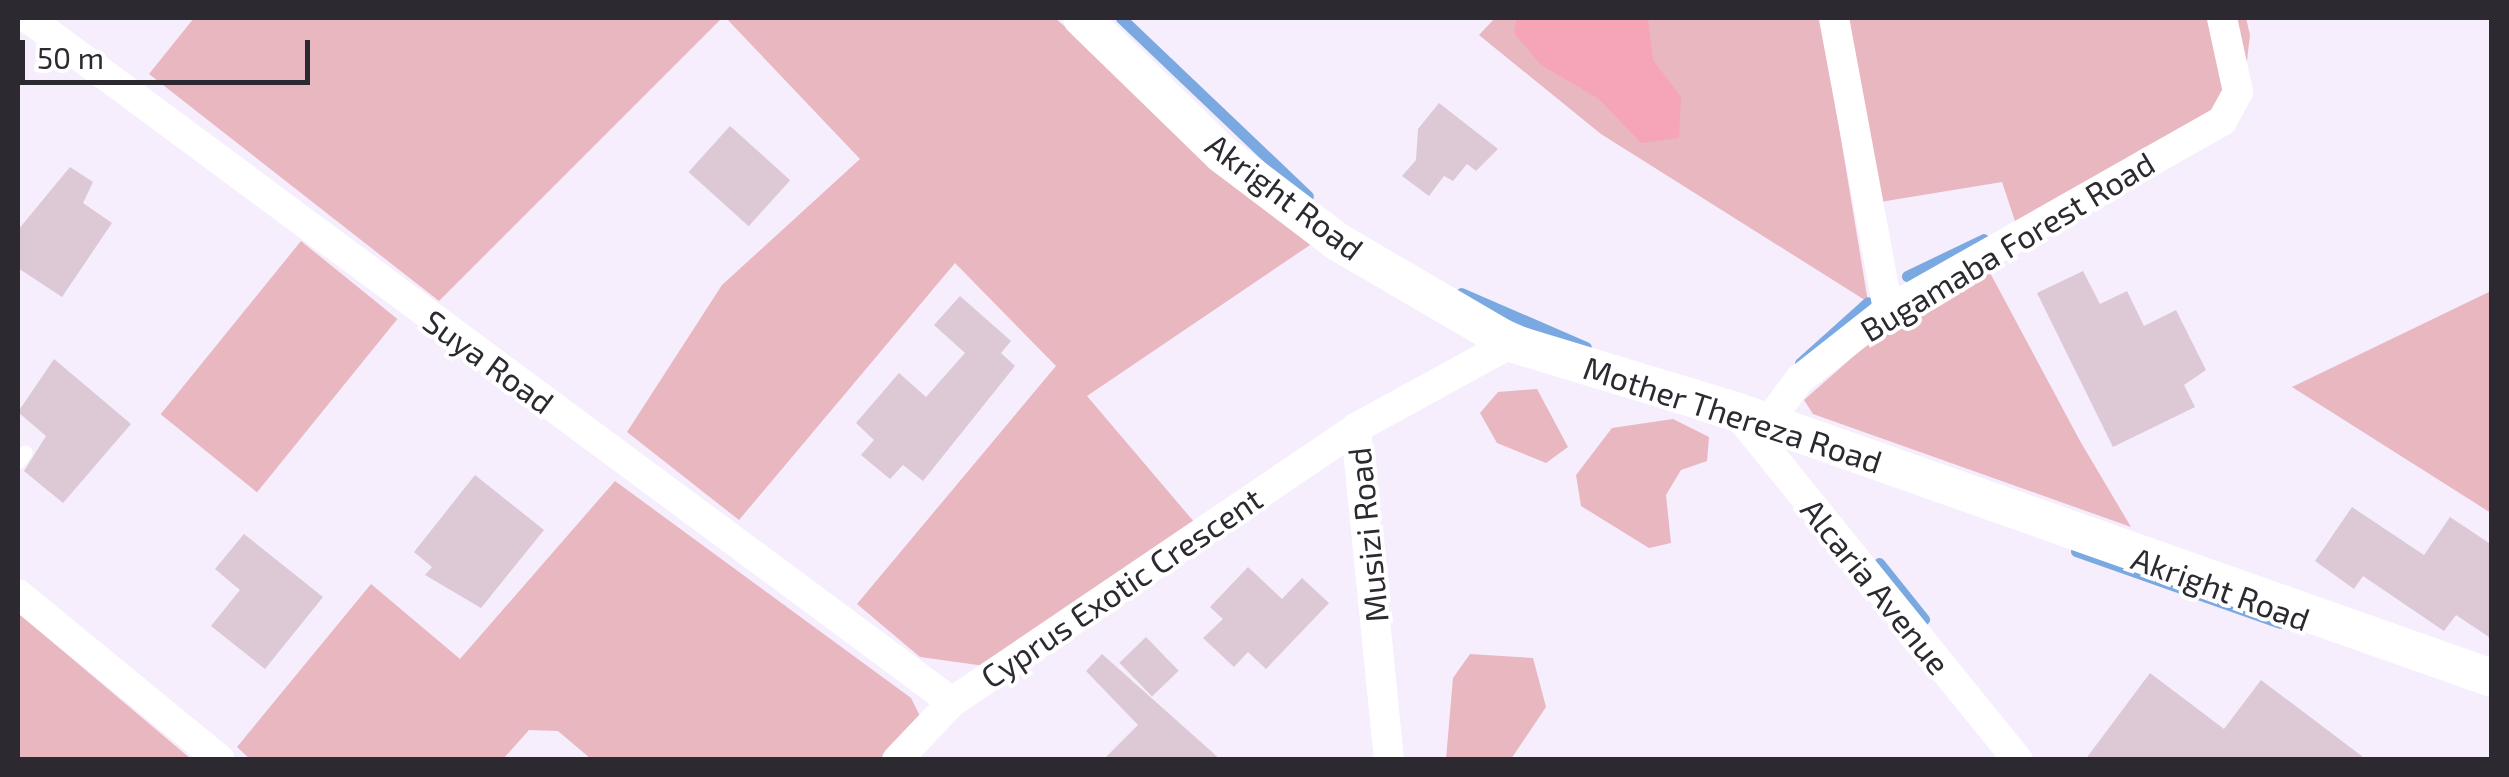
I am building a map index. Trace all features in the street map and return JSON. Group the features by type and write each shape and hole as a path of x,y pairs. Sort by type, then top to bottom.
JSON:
{"street":[{"name":"Suya Road","path":"28,18 952,702"},
{"name":"Akright Road","path":"1082,18 1222,154 1338,242 1512,342"},
{"path":"1834,18 1888,310"},
{"name":"Bugamaba Forest Road","path":"1751,417 1888,310 2222,120 2238,92 2222,18"},
{"name":"Mother Thereza Road","path":"1512,342 1751,417 1955,488"},
{"name":"Musizi Road","path":"1388,760 1356,428 1512,342"},
{"name":"Alcaria Avenue","path":"1751,417 2018,760"},
{"name":"Cyprus Exotic Crescent","path":"898,760 952,702 1356,428"},
{"name":"Akright Road","path":"1955,488 2492,678"},
{"path":"18,594 217,758"}],"shaded area":[{"path":"194,18 722,18 439,301 149,74"},
{"path":"726,18 1055,18 1313,243 1087,396 1195,523 985,666 920,657 857,604 1056,366 955,263 739,520 627,432 722,285 860,159"},
{"path":"1495,18 1821,18 1868,302 1601,134 1479,35"},
{"path":"1517,18 1648,18 1653,60 1681,97 1679,138 1641,143 1599,99 1541,65 1514,33"},
{"path":"1845,18 2246,18 2250,35 2244,86 2223,111 2016,224 2002,182 1874,203"},
{"path":"301,241 397,319 257,492 161,414"},
{"path":"1988,269 2131,527 1813,414 1804,400 1906,310"},
{"path":"2491,291 2491,513 2292,387"},
{"path":"1537,389 1568,447 1546,463 1497,443 1480,413 1498,392"},
{"path":"1673,419 1709,437 1707,461 1681,470 1666,495 1671,543 1649,548 1581,506 1576,475 1612,428"},
{"path":"615,481 911,698 923,722 887,760 591,759 558,731 529,730 503,759 251,760 237,747 371,584 460,659"},
{"path":"18,613 31,624 191,759 18,759"},
{"path":"1470,654 1533,658 1546,707 1511,759 1446,759 1453,678"}],"building":[{"path":"1439,103 1498,149 1476,171 1467,164 1453,181 1444,176 1429,196 1402,176 1416,160 1418,129"},
{"path":"730,126 790,180 749,226 689,172"},
{"path":"70,167 93,182 83,203 112,223 62,297 18,268 18,230"},
{"path":"2083,271 2100,304 2127,291 2144,326 2176,310 2206,370 2184,385 2195,407 2113,447 2037,293"},
{"path":"960,296 1011,341 1001,353 1015,366 923,481 903,465 890,479 861,455 874,440 856,423 899,373 926,397 965,353 934,325"},
{"path":"54,359 131,424 63,503 24,471 46,436 18,412"},
{"path":"475,475 544,530 481,608 425,575 432,567 414,552"},
{"path":"2352,507 2424,555 2450,517 2492,545 2492,639 2456,615 2444,631 2363,576 2354,589 2315,561"},
{"path":"244,534 323,597 265,669 211,626 240,590 215,569"},
{"path":"1248,567 1282,599 1302,578 1329,603 1266,669 1248,652 1234,667 1203,638 1223,619 1210,607"},
{"path":"1146,637 1179,671 1152,697 1119,663"},
{"path":"1102,654 1221,760 1103,760 1138,725 1086,671"},
{"path":"2150,673 2224,729 2261,680 2367,760 2085,760"}],"waterway":[{"path":"1121,18 1308,196"},
{"path":"1907,276 1984,239"},
{"path":"1461,293 1586,347"},
{"path":"1800,363 1868,302"},
{"path":"2076,551 2280,623"},
{"path":"1879,563 1924,619"}]}
